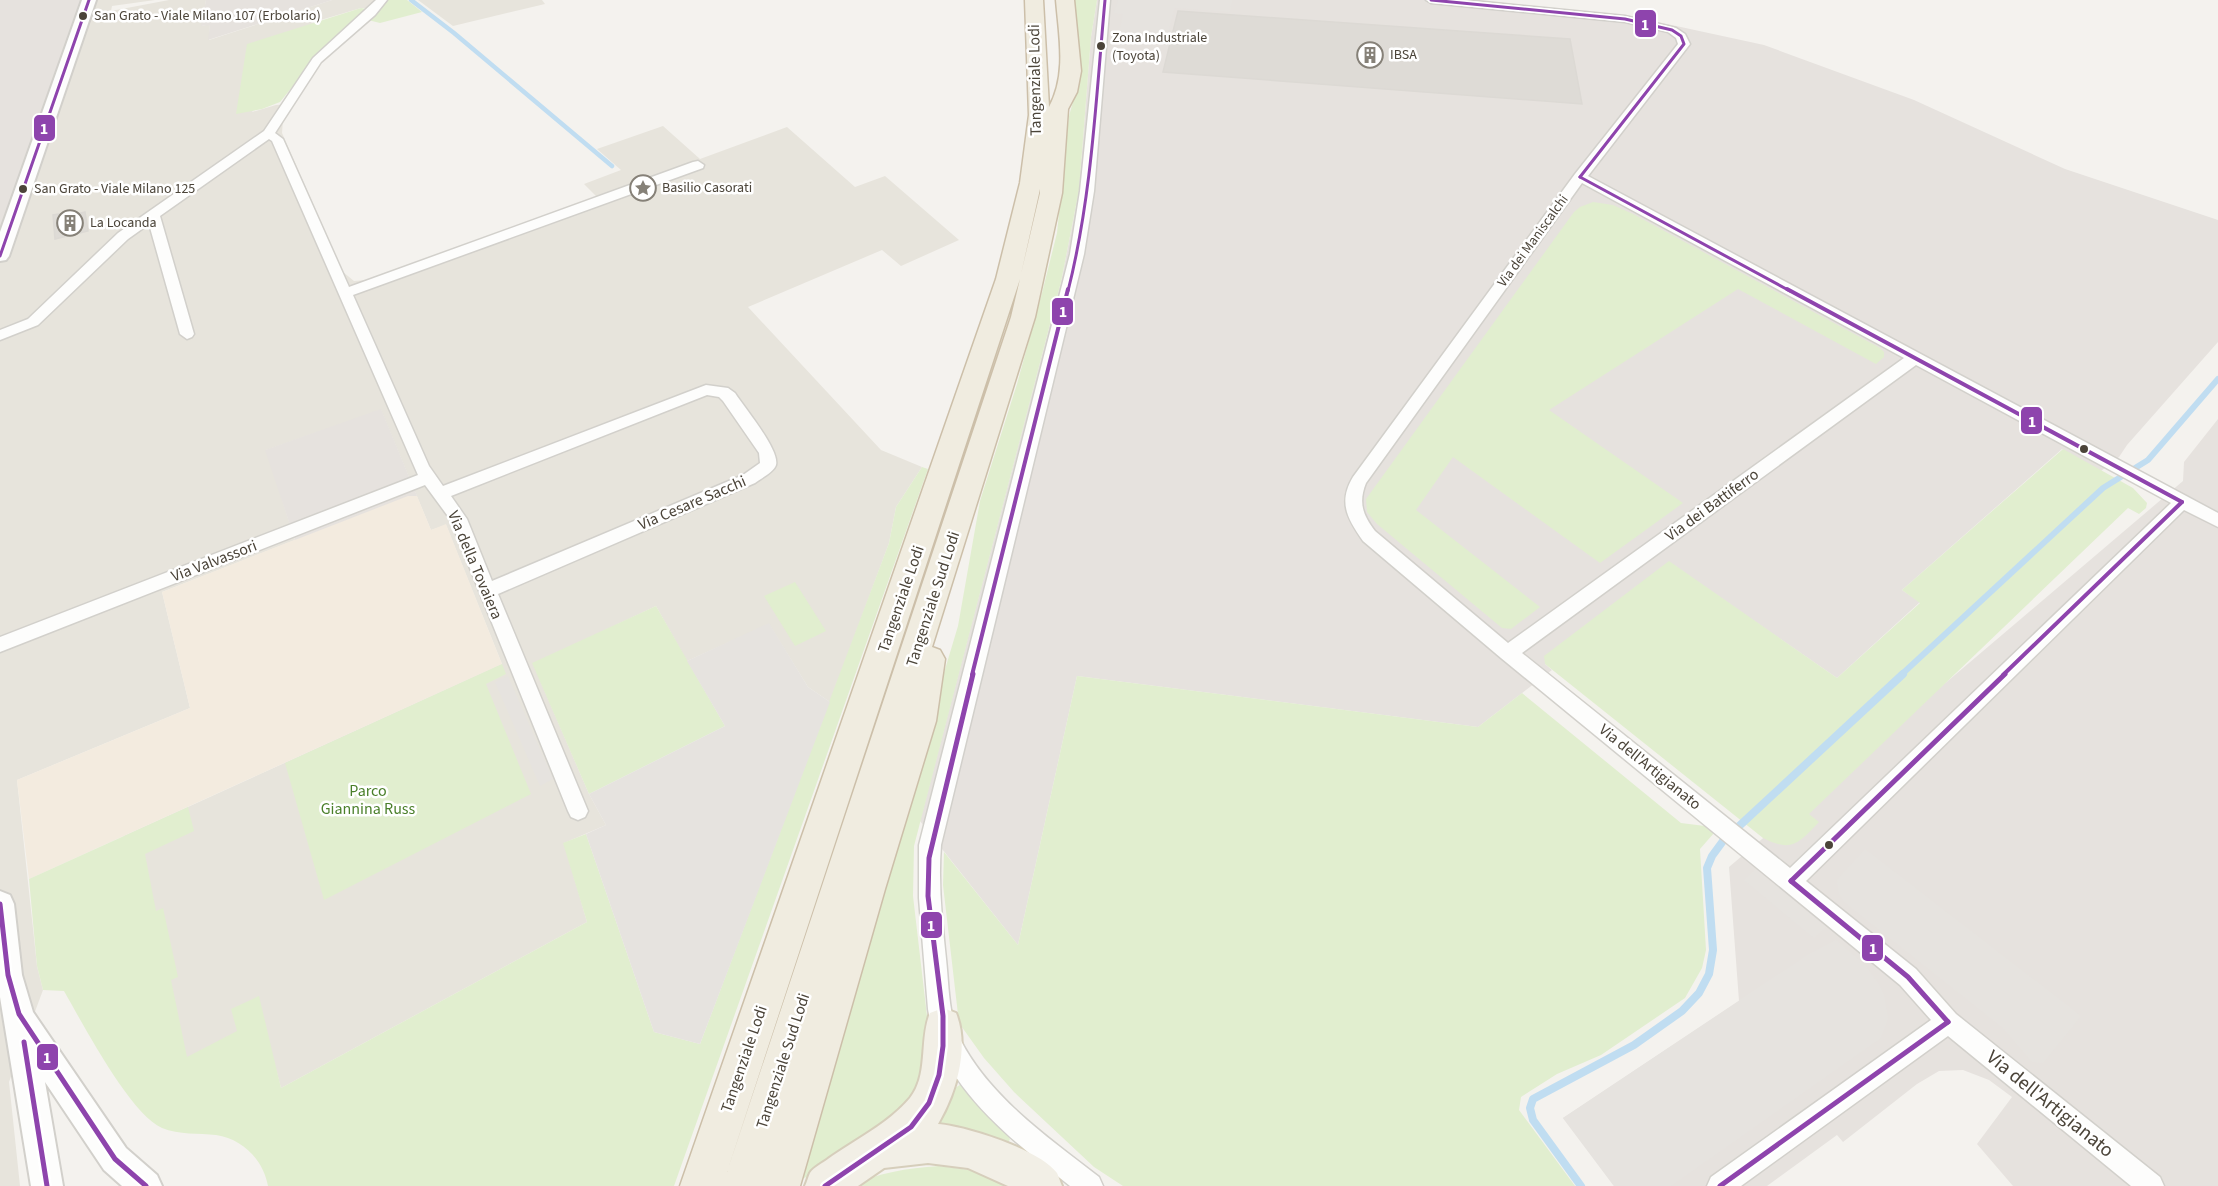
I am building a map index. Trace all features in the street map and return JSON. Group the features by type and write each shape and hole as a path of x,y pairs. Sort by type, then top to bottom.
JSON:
{"highway":[{"name":"Tangenziale Lodi","path":"701,1186 1008,279 1031,183 1039,115 1034,0"},
{"name":"Tangenziale Sud Lodi","path":"743,1186 1028,297 1051,193 1058,109 1051,0"},
{"path":"1058,109 1067,92 1071,71 1065,0"},
{"path":"779,1186 867,889 920,721 930,647 924,627"}],"main road":[{"path":"825,1186 908,1130 923,1114 939,1080 944,1053 943,1026"},
{"path":"875,1152 911,1142 962,1146 990,1155 1025,1173 1042,1186"}],"street":[{"path":"0,256 89,0"},
{"path":"0,335 27,326 115,243 268,134 317,60 333,43 371,13 382,0"},
{"path":"1090,1186 1034,1141 997,1105 956,1054 943,1026 928,895 930,845 1077,254 1090,164 1096,62 1105,0"},
{"name":"Via dei Maniscalchi","path":"1352,512 1351,496 1359,481 1580,177 1684,44 1681,36 1660,26 1625,20 1431,0"},
{"name":"Via della Tovaiera","path":"268,134 278,139 427,478 441,493 458,519 578,811"},
{"path":"345,293 698,165"},
{"path":"1580,177 2218,521"},
{"path":"153,215 187,334"},
{"name":"Via dei Battiferro","path":"1508,653 1916,357"},
{"name":"Via Cesare Sacchi","path":"441,493 706,390 723,392 729,397 767,453 768,465 749,479 487,591"},
{"name":"Via Valvassori","path":"0,645 427,478"},
{"path":"1791,881 2182,501"},
{"name":"Via dell'Artigianato","path":"1352,512 1369,536 1508,653 1908,976 1948,1022 2151,1186"},
{"path":"0,904 8,975 19,1014 47,1186"},
{"path":"19,1014 115,1159 146,1186"},
{"path":"1720,1186 1948,1022"}],"shaded area":[{"path":"0,0 89,0 0,248"},
{"path":"89,0 155,0 112,6 111,11 169,0 206,0 202,26 210,24 209,40 332,0 381,0 375,8 361,8 314,22 252,112 276,105 293,104 283,120 282,133 343,272 354,281 366,280 597,197 584,184 621,170 597,149 663,126 700,159 787,127 855,187 885,176 959,240 901,266 882,250 748,307 881,450 922,467 896,507 889,543 830,702 808,687 769,624 687,661 656,606 533,664 589,794 606,825 564,843 587,922 281,1088 272,1054 176,1104 124,836 502,664 446,525 431,530 381,410 266,450 295,540 162,592 190,708 17,780 37,966 43,990 9,1082 20,1186 0,1186 0,260"},
{"path":"206,0 332,0 208,40 210,25 201,26"},
{"path":"418,0 542,0 545,4 453,26"},
{"path":"1097,0 1475,0 1630,16 1764,45 1914,100 2065,169 2218,220 2218,342 2119,457 2101,471 2062,449 1902,590 1920,602 1837,678 1669,562 1545,664 1552,670 1478,727 1077,676 1018,945 920,821 1061,282 1079,190 1091,37"},
{"path":"1118,0 1232,0 1230,12 1175,8 1167,38 1118,35 1123,14 1114,13"},
{"path":"381,409 417,496 408,496 295,540 265,450"},
{"path":"2218,419 2218,1186 2013,1186 1977,1144 2012,1097 1989,1080 1963,1070 1939,1071 1917,1084 1843,1142 1837,1135 1767,1186 1614,1186 1563,1118 1739,1001 1729,867 2183,481 2184,462"},
{"path":"409,495 417,496 431,530 446,524 502,664 29,879 17,780 190,708 162,592"},
{"path":"769,623 808,687 830,702 700,1044 654,1032 586,834 606,825 589,794 725,726 687,661"},
{"path":"508,676 553,779 540,786 495,682"},
{"path":"1865,849 2081,1016 2043,1063 2032,1062 2003,1028 1844,902 1839,894 1837,880"},
{"path":"1756,869 1826,927 1814,938 1744,880"},
{"path":"1836,940 1865,965 1884,995 1888,1018 1881,1038 1671,1186 1614,1186 1563,1118 1809,954"}],"green space":[{"path":"388,0 407,0 422,12 380,23 368,20"},
{"path":"1072,0 1097,0 1091,37 1079,190 1061,282 914,846 913,896 929,1033 928,1058 915,1100 863,1144 801,1180 793,1177 958,626 980,501 1017,384 1057,233 1069,116 1078,84"},
{"path":"361,8 367,9 324,48 280,102 262,109 236,114 247,44"},
{"path":"1593,202 1613,205 1633,214 1880,348 1884,352 1884,357 1876,364 1738,289 1549,410 1683,503 1600,563 1453,457 1416,510 1540,607 1511,629 1502,628 1377,524 1367,512 1366,499 1574,212"},
{"path":"2063,449 2133,488 2147,503 2146,508 2139,514 2128,508 1809,814 1819,822 1794,844 1781,845 1763,838 1545,664 1544,656 1669,561 1837,678 1920,603 1902,590"},
{"path":"922,467 928,469 674,1186 268,1186 262,1168 256,1159 235,1141 216,1135 169,1130 149,1119 108,1067 64,991 43,990 37,966 29,879 188,807 194,831 145,854 156,911 163,908 178,977 171,980 187,1057 237,1031 231,1009 259,996 281,1088 587,922 563,843 586,834 654,1032 700,1044 889,543 896,507"},
{"path":"795,582 826,631 795,646 764,596"},
{"path":"656,606 725,726 589,794 532,663"},
{"name":"Parco Giannina Russ","path":"502,664 506,674 486,684 531,794 324,900 285,763"},
{"path":"1077,676 1478,727 1522,693 1681,823 1705,826 1714,833 1700,849 1706,950 1702,968 1685,998 1601,1055 1557,1074 1521,1097 1519,1110 1575,1186 1123,1186 1094,1167 1014,1092 984,1058 959,1023 943,885 944,852 1018,945"},
{"path":"963,1083 1008,1135 1010,1139 1008,1143 939,1125 955,1088"},
{"path":"939,1166 987,1174 1014,1186 848,1186 893,1172"}],"building":[{"name":"IBSA","path":"1178,11 1570,39 1582,104 1163,72"},
{"name":"La Locanda","path":"72,212 73,215 85,212 88,231 55,239 53,215"}],"waterway":[{"path":"411,0 454,33 612,166"},
{"path":"1901,675 2103,488 2148,460 2218,379"},
{"path":"1581,1186 1533,1120 1530,1108 1533,1099 1634,1045 1682,1011 1699,993 1709,974 1713,950 1707,868 1712,856 1723,841 1903,674"}],"transit line":[{"name":"1","path":"0,256 89,0"},
{"name":"1","path":"825,1186 911,1127 929,1103 939,1075 943,1046 943,1016 928,896 930,845 1077,254 1087,191 1105,0"},
{"name":"1","path":"1431,0 1625,19 1672,30 1681,36 1684,44 1580,177"},
{"name":"1","path":"1580,177 2182,502"},
{"name":"1","path":"1791,881 2182,502"},
{"name":"1","path":"1791,881 1908,977 1948,1022"},
{"name":"1","path":"0,904 8,975 19,1014 115,1159 146,1186"},
{"name":"1","path":"1720,1186 1948,1022"},
{"name":"1","path":"24,1042 47,1186"}],"place":[{"name":"San Grato - Viale Milano 107 (Erbolario)","path":"83,16"},
{"name":"Zona Industriale (Toyota)","path":"1101,46"},
{"name":"IBSA","path":"1370,55"},
{"name":"Basilio Casorati","path":"643,188"},
{"name":"San Grato - Viale Milano 125","path":"23,189"},
{"name":"La Locanda","path":"70,223"}]}
